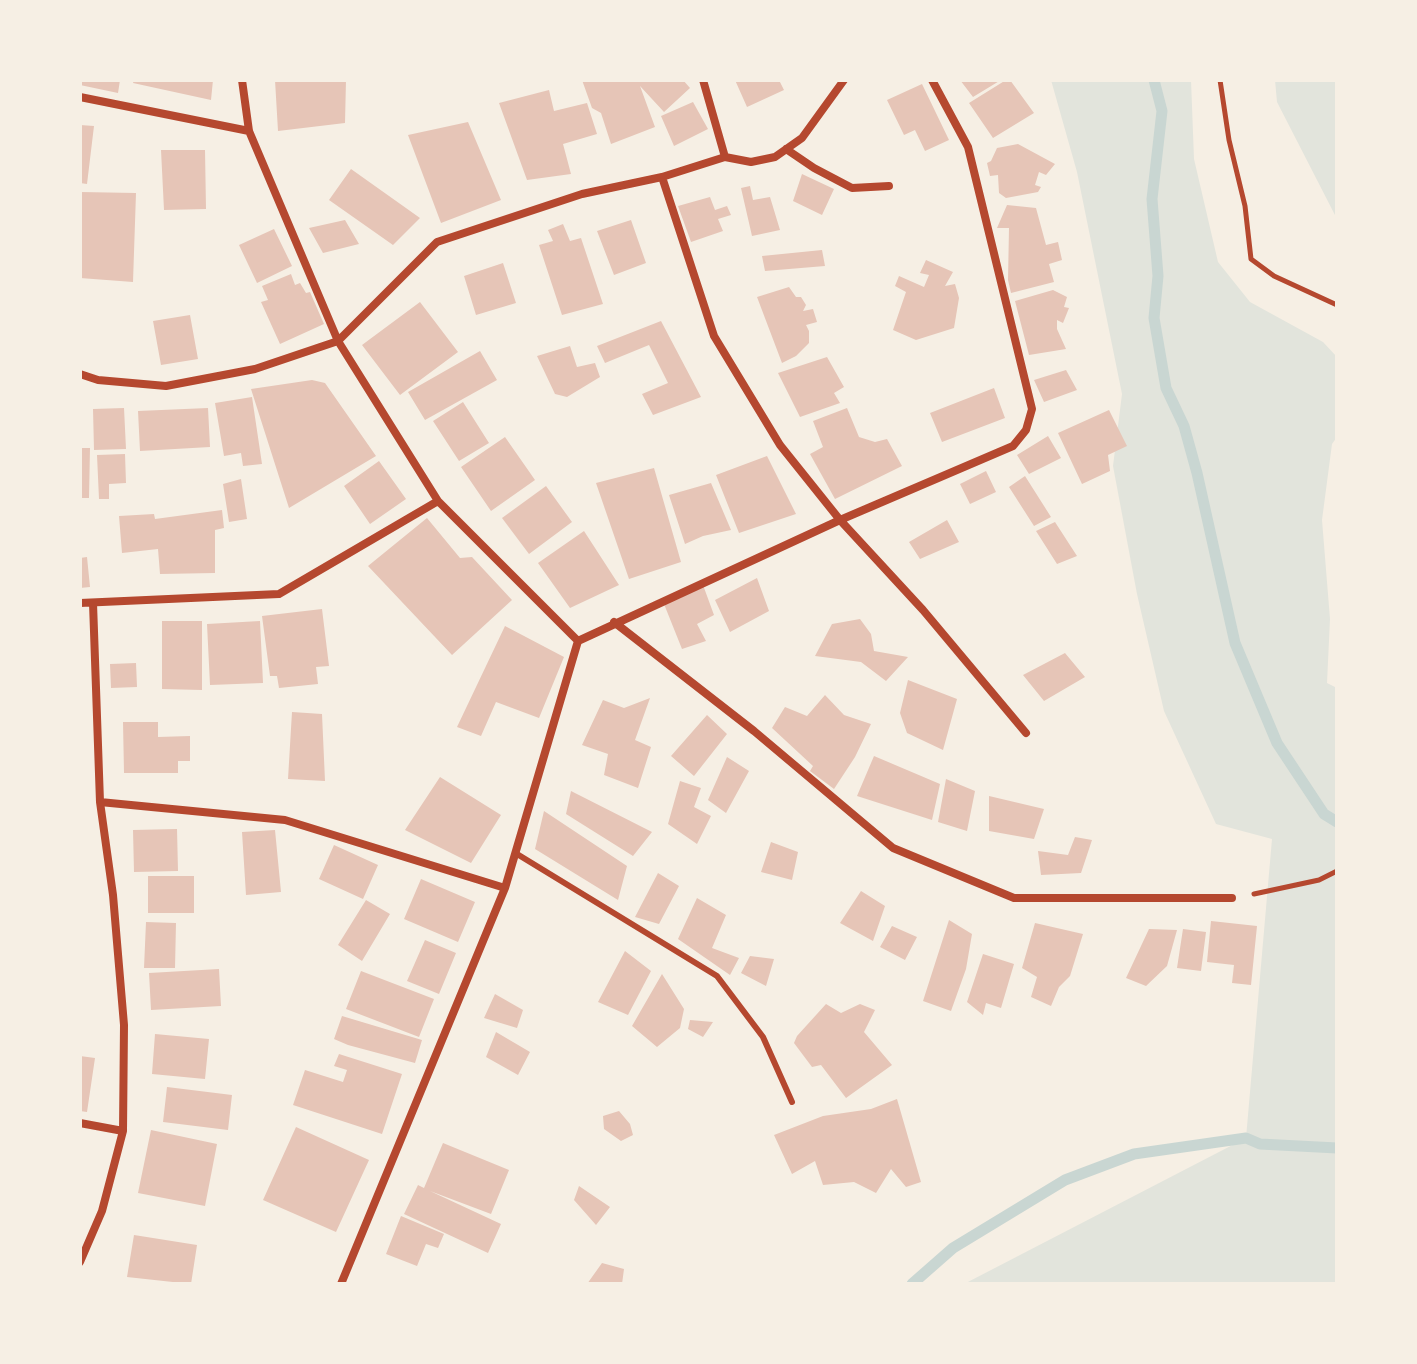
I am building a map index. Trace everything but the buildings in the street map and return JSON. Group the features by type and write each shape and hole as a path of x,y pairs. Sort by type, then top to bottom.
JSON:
{"street":[{"path":"242,80 249,131 338,341 438,501 578,641"},
{"path":"703,80 725,157"},
{"path":"80,374 98,380 166,386 255,369 338,341 437,242 582,194 662,177 725,157 751,162 775,157 802,138 844,80"},
{"path":"341,1284 505,888 578,641 840,520 1013,446 1026,430 1032,409 968,147 932,80"},
{"path":"80,97 249,131"},
{"path":"786,149 852,188 889,186"},
{"path":"662,177 714,336 780,445 840,520 923,610 1026,733"},
{"path":"80,603 279,594 438,501"},
{"path":"80,1262 102,1211 123,1131 124,1025 113,895 100,802 93,603"},
{"path":"614,622 754,731 893,848 1014,898 1232,898"},
{"path":"100,802 285,820 505,888"},
{"path":"80,1123 123,1131"}],"lane":[{"path":"517,854 717,976 763,1037 792,1102"}],"path":[{"path":"1220,80 1229,140 1245,206 1251,259 1274,276 1337,305"},
{"path":"1232,898 1319,880 1337,871"}],"shaded area":[{"path":"1051,80 1191,80 1194,159 1218,262 1250,302 1323,342 1337,357 1337,437 1332,444 1322,520 1330,619 1327,683 1337,688 1337,1284 964,1284 1246,1138 1272,839 1216,824 1164,711 1137,594 1113,466 1122,394 1077,172"},
{"path":"1275,80 1337,80 1337,219 1277,102"}],"waterway":[{"path":"1154,80 1162,111 1152,199 1158,276 1154,318 1166,388 1184,426 1197,473 1235,643 1277,743 1324,814 1337,822"},
{"path":"912,1284 953,1248 1065,1180 1134,1154 1246,1138 1260,1144 1337,1148"}]}
